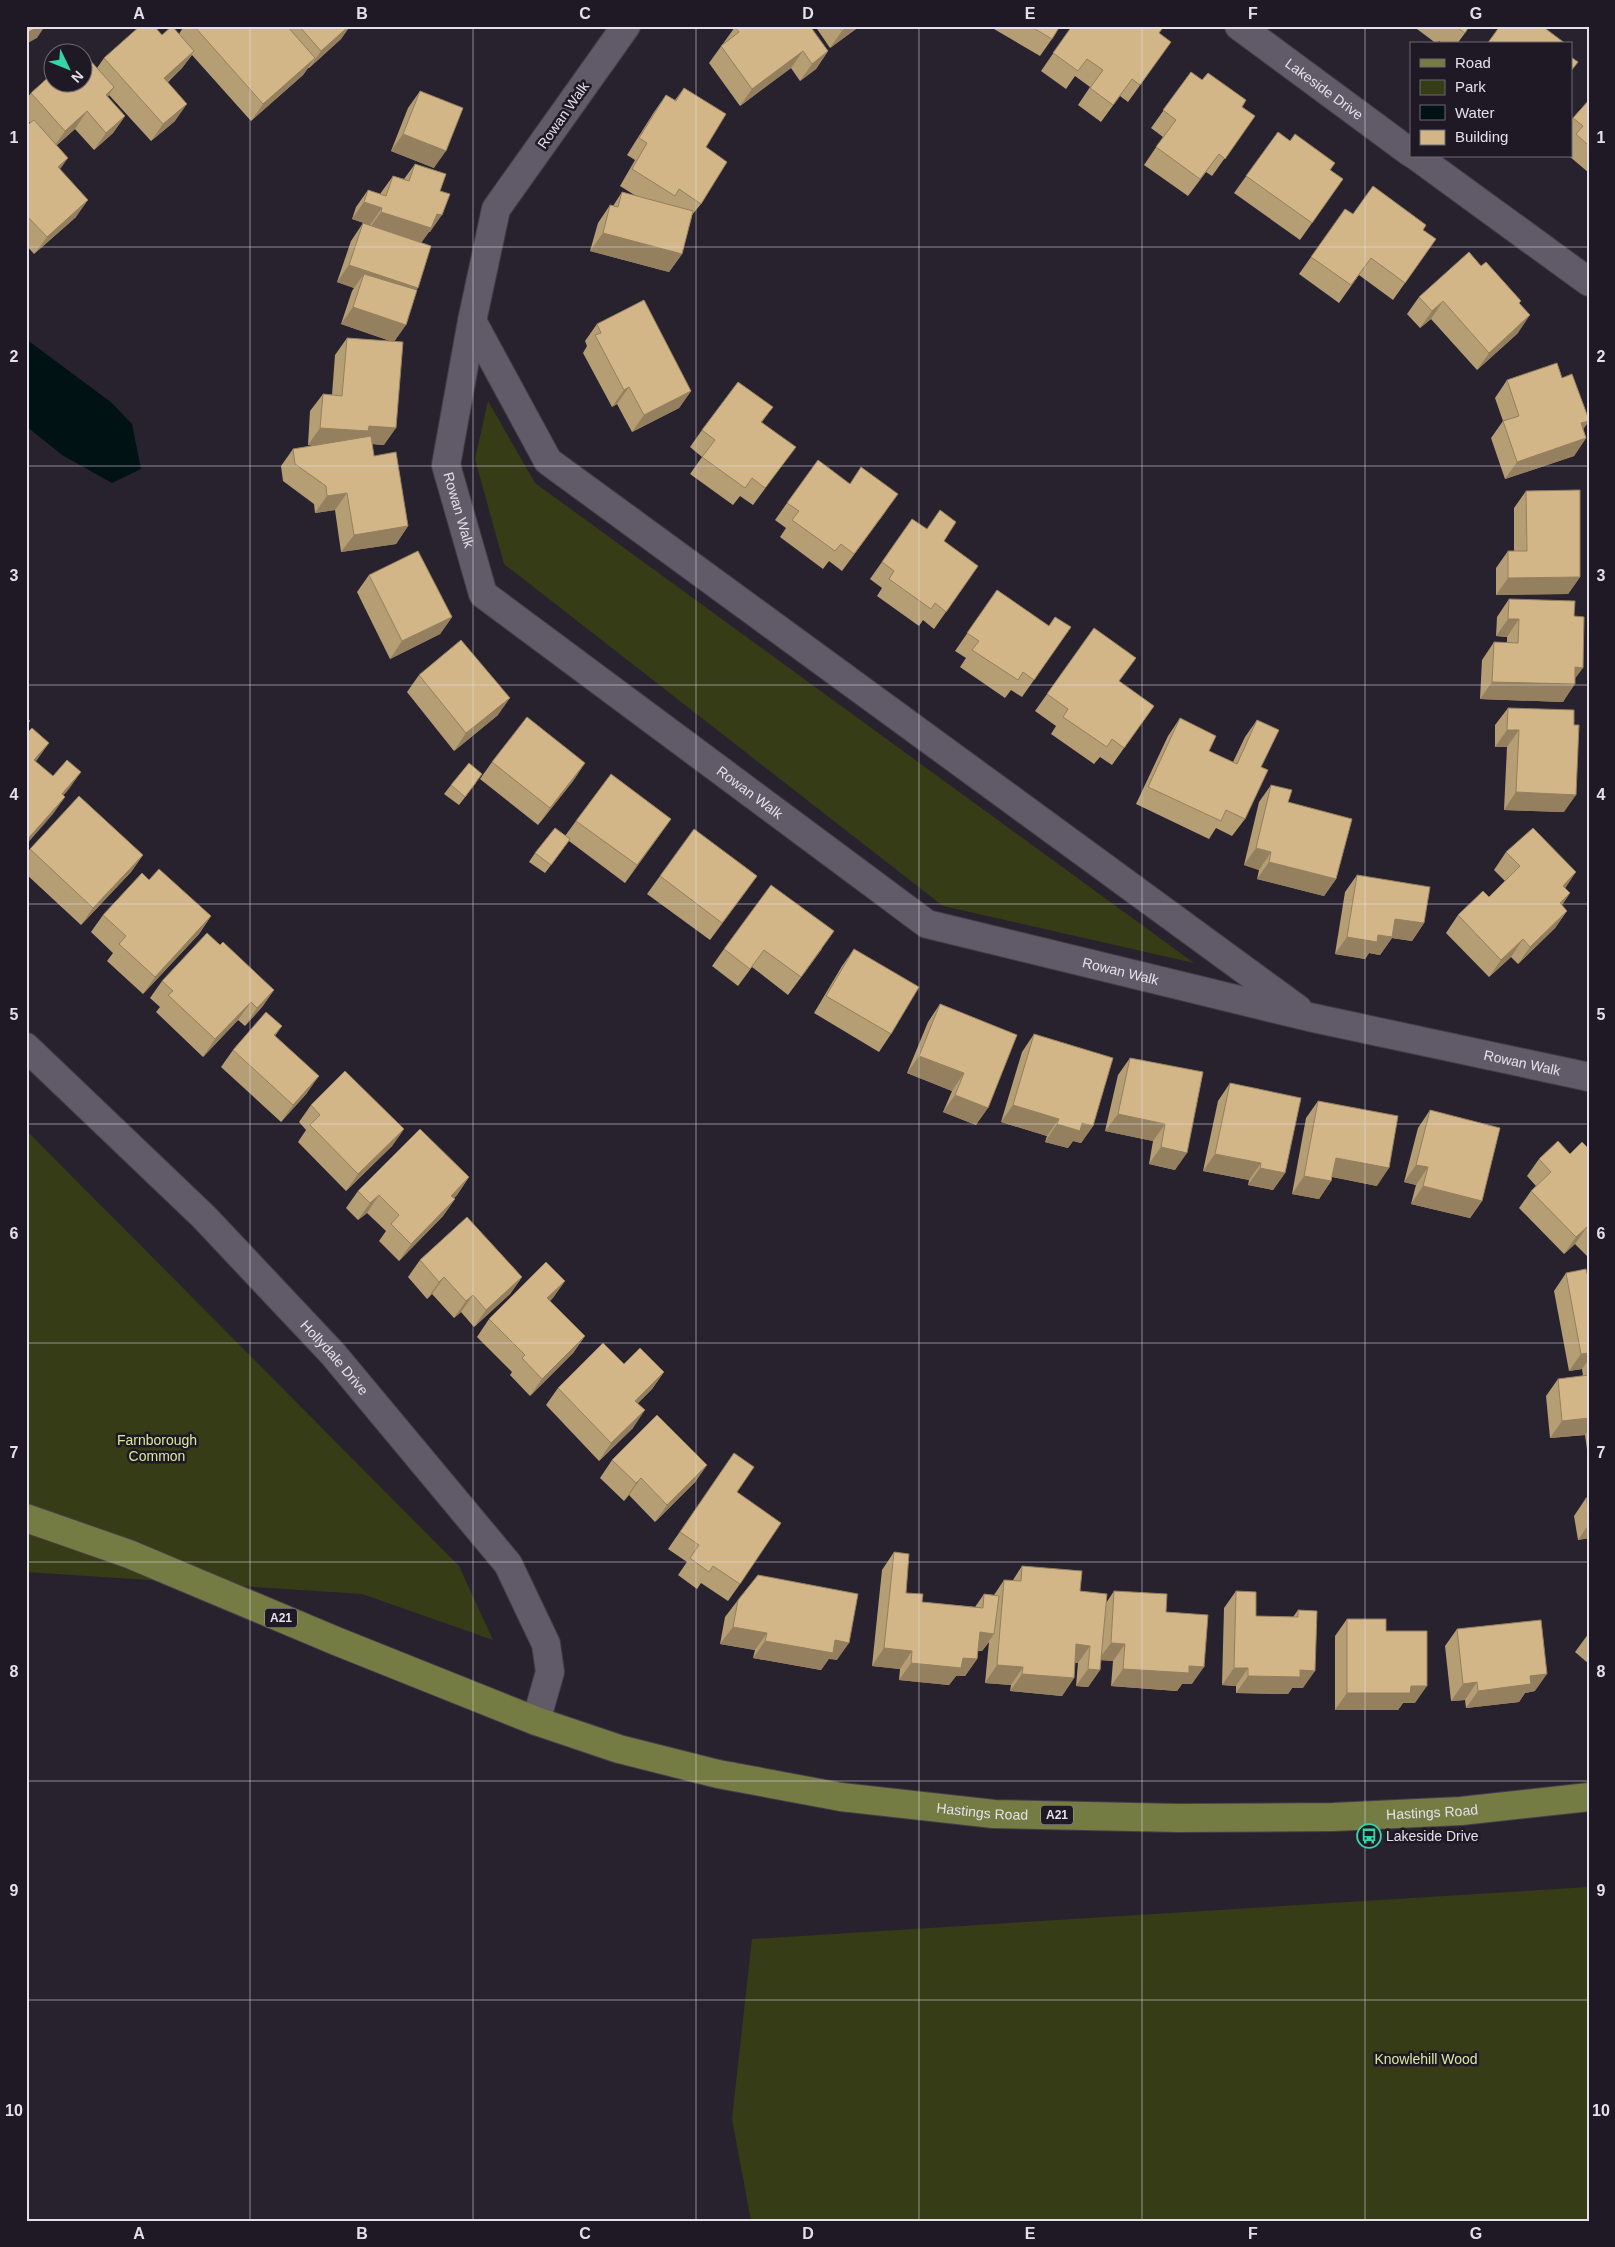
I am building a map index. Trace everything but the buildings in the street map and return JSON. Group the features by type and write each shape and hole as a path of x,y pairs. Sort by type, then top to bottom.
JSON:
{"main road":[{"name":"A21","path":"26,1518 129,1554 372,1656 536,1721"},
{"name":"Hastings Road","path":"536,1721 619,1749 718,1774 841,1797 994,1814 1179,1818 1333,1817 1461,1811 1589,1797"}],"street":[{"name":"Rowan Walk","path":"626,26 496,209 472,321 446,465 483,594 927,924 1310,1018 1589,1077"},
{"name":"Lakeside Drive","path":"1239,26 1410,151"},
{"path":"1419,158 1589,282"},
{"name":"Rowan Walk","path":"472,321 548,461 1310,1018"},
{"name":"Hollydale Drive","path":"26,1047 204,1217 333,1354 508,1564 546,1644 550,1672 536,1721"}],"green space":[{"path":"488,401 535,483 1194,963 943,906 504,564 475,459"},
{"name":"Farnborough Common","path":"26,1130 459,1566 493,1640 362,1594 26,1572"},
{"name":"Knowlehill Wood","path":"1589,1887 1589,2221 751,2221 732,2119 752,1939"}],"water":[{"path":"26,339 112,403 132,424 141,469 112,483 62,455 26,426"}],"place":[{"name":"Lakeside Drive","path":"1369,1836"}]}
